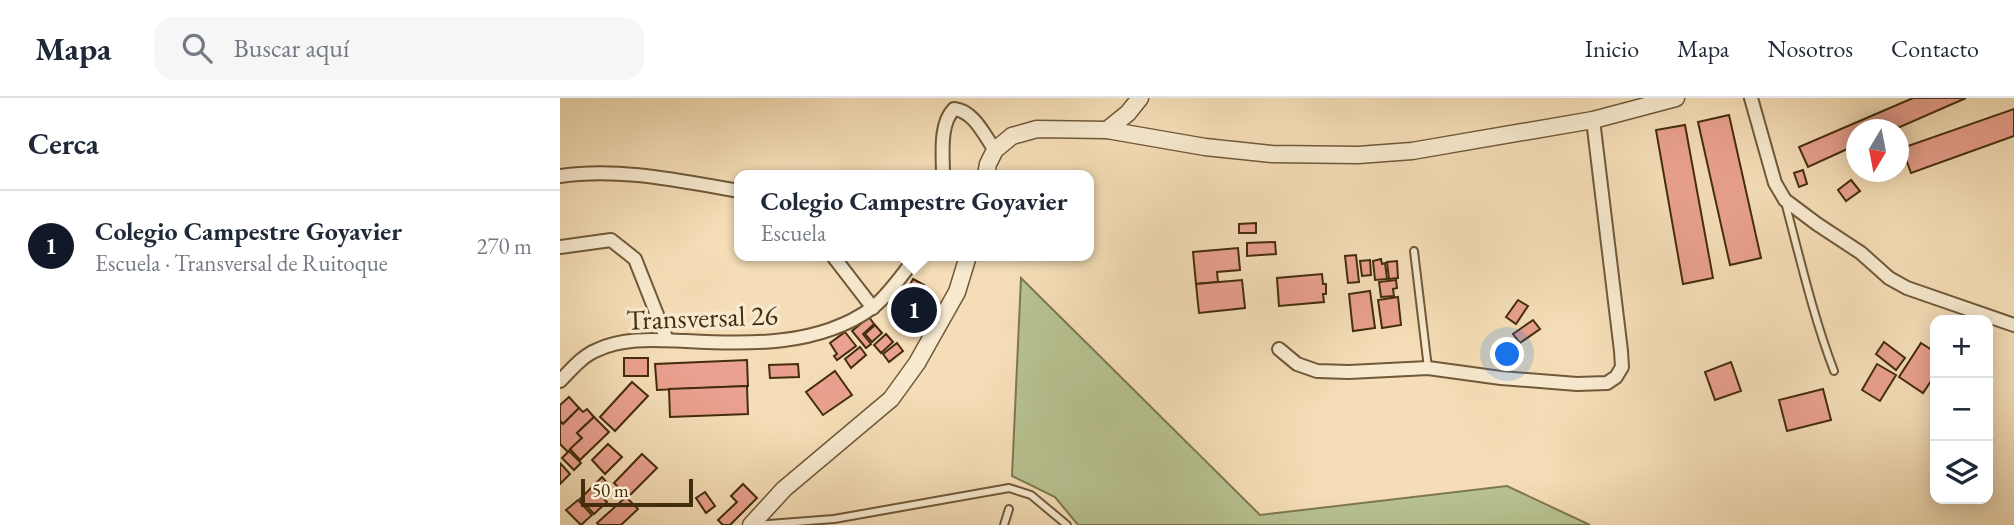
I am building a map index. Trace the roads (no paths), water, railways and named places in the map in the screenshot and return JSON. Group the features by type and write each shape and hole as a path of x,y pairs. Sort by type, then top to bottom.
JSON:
{"street":[{"path":"1107,130 1128,113 1140,98"},
{"path":"1751,98 1775,183 1785,200 1861,253 1889,278 1907,288 2014,325"},
{"path":"987,170 995,150 1012,136 1037,129 1107,130 1205,148 1272,154 1358,155 1412,151 1592,120 1671,99"},
{"path":"943,170 947,116 954,109 970,114 995,150"},
{"path":"1279,349 1297,364 1317,371 1428,368 1501,378 1577,384 1607,383 1616,377 1622,367 1621,351 1592,120"},
{"path":"560,176 625,175 734,190"},
{"path":"560,247 611,240 635,259 667,340"},
{"path":"837,261 873,308"},
{"name":"Transversal 26","path":"560,380 587,355 601,348 645,339 748,344 802,338 846,323 873,308 913,261"},
{"path":"751,525 783,489 891,399 917,363 957,292 966,261"}],"lane":[{"path":"1785,200 1804,275 1834,371"},
{"path":"1414,251 1428,368"},
{"path":"756,525 834,519 1009,488 1031,495 1067,525"},
{"path":"1004,525 1009,509"},
{"path":"1055,515 1057,525"}],"place":[{"name":"Colegio Campestre Goyavier","path":"914,310"}]}
